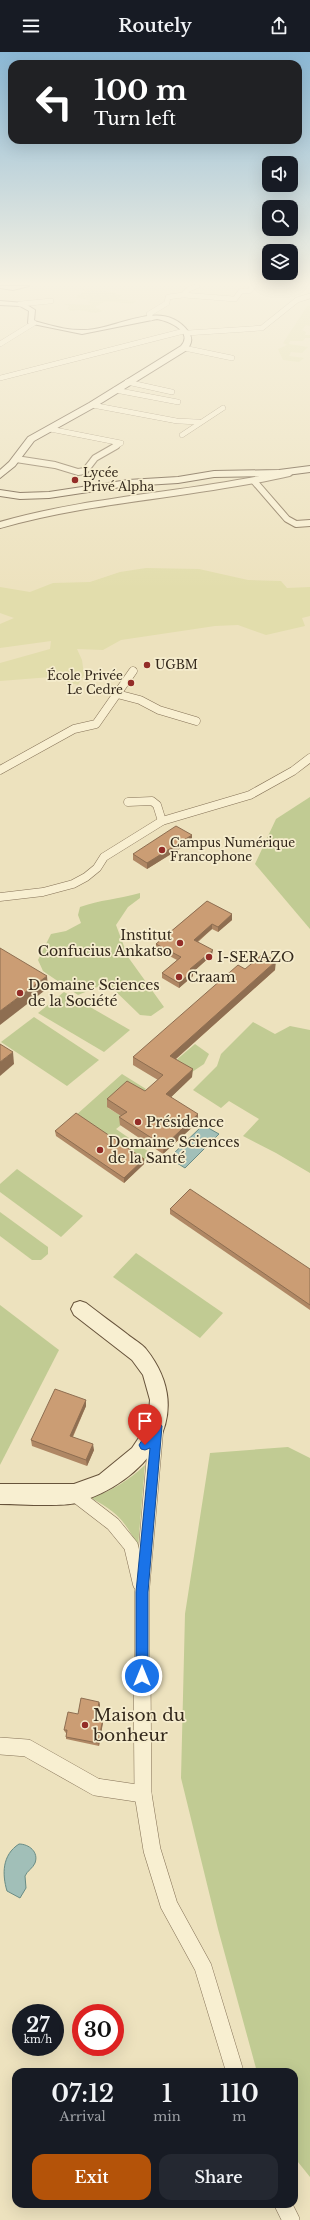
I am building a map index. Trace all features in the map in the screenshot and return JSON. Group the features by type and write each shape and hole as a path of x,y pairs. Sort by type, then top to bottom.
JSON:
{"street":[{"path":"0,475 16,459 31,439 92,405 119,387"},
{"path":"150,387 172,392"},
{"path":"115,390 178,402"},
{"path":"92,405 177,421 199,422"},
{"path":"182,435 191,431 199,422 223,408"},
{"path":"16,459 55,465 78,472 85,471 95,458 121,443 50,429"},
{"path":"0,525 42,513 254,481 310,469"},
{"path":"0,493 20,496 49,495 120,484 178,480 214,474 292,472"},
{"path":"254,481 287,520 296,524 310,523"},
{"path":"0,770 74,729 96,724 133,671"},
{"path":"117,694 140,700 159,710 196,721"},
{"path":"0,897 51,892 86,877 100,867 104,857 162,821 209,806 250,796 293,771 310,758"},
{"path":"128,802 152,801 157,805 162,821"},
{"path":"80,1309 138,1354 151,1372 159,1400 142,1592 143,1794 152,1850 169,1905 203,1967 234,2068"},
{"path":"0,1494 10,1496 74,1494 106,1482 139,1455 157,1426"},
{"path":"74,1494 113,1524 131,1546 142,1592"},
{"path":"0,1746 27,1748 96,1787 143,1794"},
{"path":"285,2208 291,2220"}],"shaded area":[{"path":"146,568 199,569 248,580 281,581 287,588 310,587 310,616 302,618 305,626 266,635 238,625 215,626 121,640 103,650 77,649 82,660 84,675 78,685 51,677 0,681 0,663 50,649 51,641 0,648 0,624 14,618 0,613 0,587 30,592 53,583 90,582 120,572"}],"green space":[{"path":"310,797 310,929 255,864 276,819"},
{"path":"140,893 140,898 128,907 116,925 128,957 164,1007 151,1016 140,1015 107,983 78,995 43,971 38,960 51,934 66,931 81,923 78,915 80,907"},
{"path":"64,992 130,1030 104,1052 38,1013"},
{"path":"34,1017 99,1060 67,1086 1,1042"},
{"path":"253,1022 275,1034 290,1026 310,1030 310,1173 243,1136 259,1119 229,1101 221,1108 193,1090 217,1066 221,1054"},
{"path":"195,1044 209,1054 204,1064 192,1072 175,1061"},
{"path":"122,1074 146,1089 140,1096 108,1108 123,1117 125,1122 116,1129 152,1154 143,1162 75,1116"},
{"path":"17,1169 83,1216 61,1237 0,1192 0,1184"},
{"path":"0,1212 48,1247 48,1254 41,1260 32,1260 0,1236"},
{"path":"136,1253 223,1313 200,1338 113,1277"},
{"path":"0,1305 59,1350 0,1465"},
{"path":"288,1447 310,1458 310,2177 298,2162 298,2068 256,2068 218,1929 181,1778 185,1614 210,1453"},
{"path":"145,1465 138,1546 124,1523 114,1512 91,1498 120,1484"}],"water":[{"path":"203,1125 219,1134 185,1168 169,1158"},
{"path":"19,1844 30,1847 36,1855 34,1865 25,1876 26,1888 20,1898 7,1891 4,1878 6,1859 13,1848"}],"building":[{"name":"Campus Numérique Francophone","path":"176,826 192,835 147,863 133,854"},
{"path":"207,901 232,914 218,927 212,924 194,940 213,950 190,969 193,971 179,983 162,973 181,957 156,944"},
{"name":"Domaine Sciences de la Société","path":"0,948 47,976 0,1011"},
{"path":"263,954 276,961 170,1056 193,1069 166,1094 198,1114 164,1146 119,1117 127,1112 107,1099 127,1081 145,1091 163,1075 133,1057 238,965 245,969"},
{"path":"0,1044 13,1052 0,1062"},
{"name":"Domaine Sciences de la Santé","path":"76,1113 144,1159 124,1178 55,1131"},
{"path":"190,1189 310,1269 310,1305 170,1209"},
{"path":"55,1389 86,1400 70,1436 93,1444 86,1460 31,1440"},
{"name":"Maison du bonheur","path":"81,1698 99,1702 97,1712 104,1714 98,1743 66,1737 67,1730 64,1730 68,1712 78,1714"}],"place":[{"name":"Lycée Privé Alpha","path":"75,480"},
{"name":"UGBM","path":"147,665"},
{"name":"École Privée Le Cedre","path":"131,683"},
{"name":"Campus Numérique Francophone","path":"162,850"},
{"name":"Institut Confucius Ankatso","path":"180,943"},
{"name":"I-SERAZO","path":"209,957"},
{"name":"Craam","path":"179,977"},
{"name":"Domaine Sciences de la Société","path":"20,993"},
{"name":"Présidence","path":"138,1122"},
{"name":"Domaine Sciences de la Santé","path":"100,1150"},
{"name":"Maison du bonheur","path":"85,1725"}],"route":[{"path":"142,1676 142,1592 157,1426 145,1445"}]}
